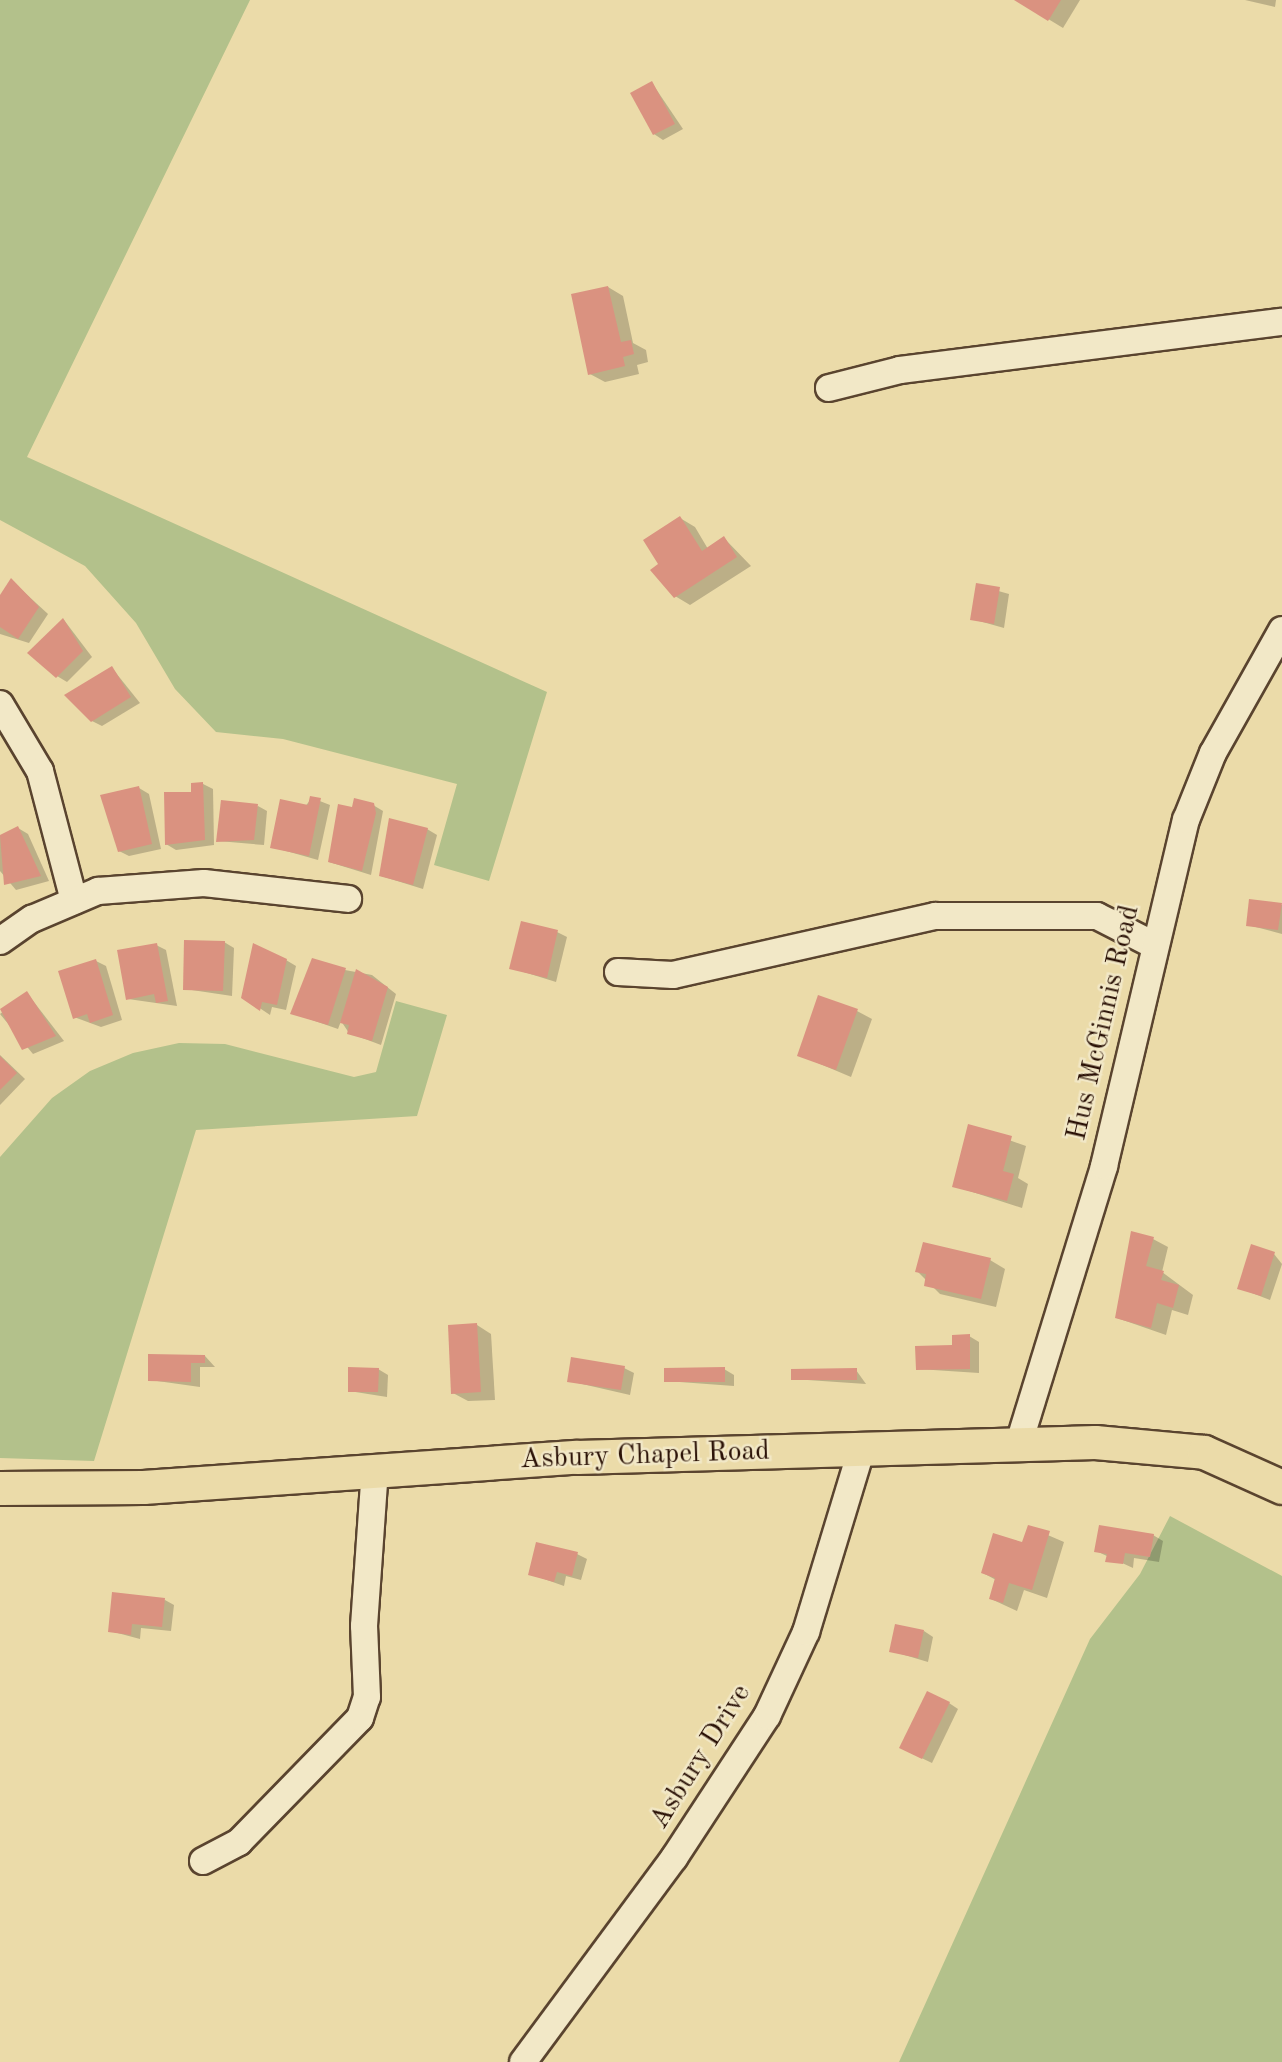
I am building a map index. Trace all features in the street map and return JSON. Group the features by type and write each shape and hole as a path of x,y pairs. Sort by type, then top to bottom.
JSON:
{"main road":[{"name":"Asbury Chapel Road","path":"0,1488 144,1487 375,1470 1019,1443 1204,1452 1282,1487"}],"street":[{"path":"829,388 900,370 1282,322"},
{"name":"Hus McGinnis Road","path":"1019,1443 1104,1166 1154,945 1198,788 1282,630"},
{"path":"0,704 40,771 74,901"},
{"path":"0,941 98,891 204,883 348,899"},
{"path":"618,972 673,975 935,916 1097,916 1154,945"},
{"name":"Asbury Drive","path":"523,2062 674,1858 767,1716 806,1632 862,1448"},
{"path":"203,1861 239,1842 360,1718 367,1697 364,1626 375,1470"}],"green space":[{"path":"0,0 250,0 27,457 547,692 489,881 434,865 457,784 283,739 216,732 175,689 136,623 85,566 0,520"},
{"path":"396,1001 447,1015 417,1116 196,1130 94,1461 0,1458 0,1157 52,1098 90,1071 133,1053 179,1043 225,1044 354,1077 376,1072"},
{"path":"1170,1516 1282,1576 1282,2062 899,2062 1090,1639 1140,1574"}],"building":[{"path":"1014,0 1061,0 1048,21"},
{"path":"652,81 675,124 653,135 630,93"},
{"path":"608,286 621,342 631,340 634,354 623,357 625,366 588,375 571,294"},
{"path":"680,516 702,551 724,536 737,557 674,598 650,570 658,564 643,540"},
{"path":"11,578 39,607 18,639 0,627 0,595"},
{"path":"976,583 1000,587 994,624 970,620"},
{"path":"63,618 83,651 56,678 27,653"},
{"path":"112,666 131,697 91,722 64,695"},
{"path":"203,782 205,840 165,845 164,792 191,792 191,783"},
{"path":"139,786 152,844 118,852 100,795"},
{"path":"310,796 321,798 309,856 270,848 280,799 308,805"},
{"path":"354,798 374,803 376,813 362,871 328,862 338,804 352,807"},
{"path":"221,800 258,804 254,840 216,842"},
{"path":"389,818 428,828 413,885 379,876"},
{"path":"18,826 41,876 4,885 0,835"},
{"path":"1249,899 1282,903 1278,930 1246,926"},
{"path":"521,921 558,930 547,978 509,969"},
{"path":"184,940 225,941 223,991 183,990"},
{"path":"157,943 168,1001 156,1003 154,994 126,1000 117,950"},
{"path":"253,943 287,959 277,1005 262,1002 260,1011 241,998"},
{"path":"312,958 346,968 328,1025 290,1014"},
{"path":"96,959 113,1015 90,1023 87,1014 73,1019 58,971"},
{"path":"356,969 388,987 372,1041 347,1034 349,1025 340,1023"},
{"path":"27,991 56,1036 22,1050 0,1009"},
{"path":"818,995 858,1009 836,1070 797,1056"},
{"path":"0,1056 17,1073 0,1090"},
{"path":"968,1124 1012,1136 1003,1171 1014,1174 1007,1201 952,1187"},
{"path":"1131,1231 1154,1237 1146,1266 1164,1271 1161,1280 1179,1285 1173,1308 1157,1303 1151,1328 1115,1318"},
{"path":"923,1242 991,1258 981,1299 924,1286 926,1274 915,1272"},
{"path":"1251,1244 1275,1252 1261,1296 1237,1289"},
{"path":"477,1323 481,1392 451,1394 448,1325"},
{"path":"970,1334 970,1369 916,1370 915,1346 952,1345 952,1335"},
{"path":"148,1354 205,1355 205,1363 191,1363 191,1382 148,1381"},
{"path":"571,1357 625,1366 621,1390 567,1382"},
{"path":"348,1367 379,1368 378,1392 348,1392"},
{"path":"725,1367 725,1382 664,1382 664,1368"},
{"path":"857,1368 857,1380 791,1380 791,1369"},
{"path":"1028,1525 1050,1531 1032,1590 1009,1583 1003,1603 989,1599 995,1578 981,1573 993,1533 1022,1542"},
{"path":"1099,1525 1154,1534 1150,1557 1125,1553 1123,1564 1105,1562 1107,1554 1094,1552"},
{"path":"536,1542 578,1552 572,1576 557,1572 554,1582 528,1575"},
{"path":"112,1592 165,1598 162,1627 132,1624 131,1635 108,1632"},
{"path":"895,1624 924,1630 918,1658 889,1652"},
{"path":"927,1691 950,1702 922,1759 899,1748"}]}
